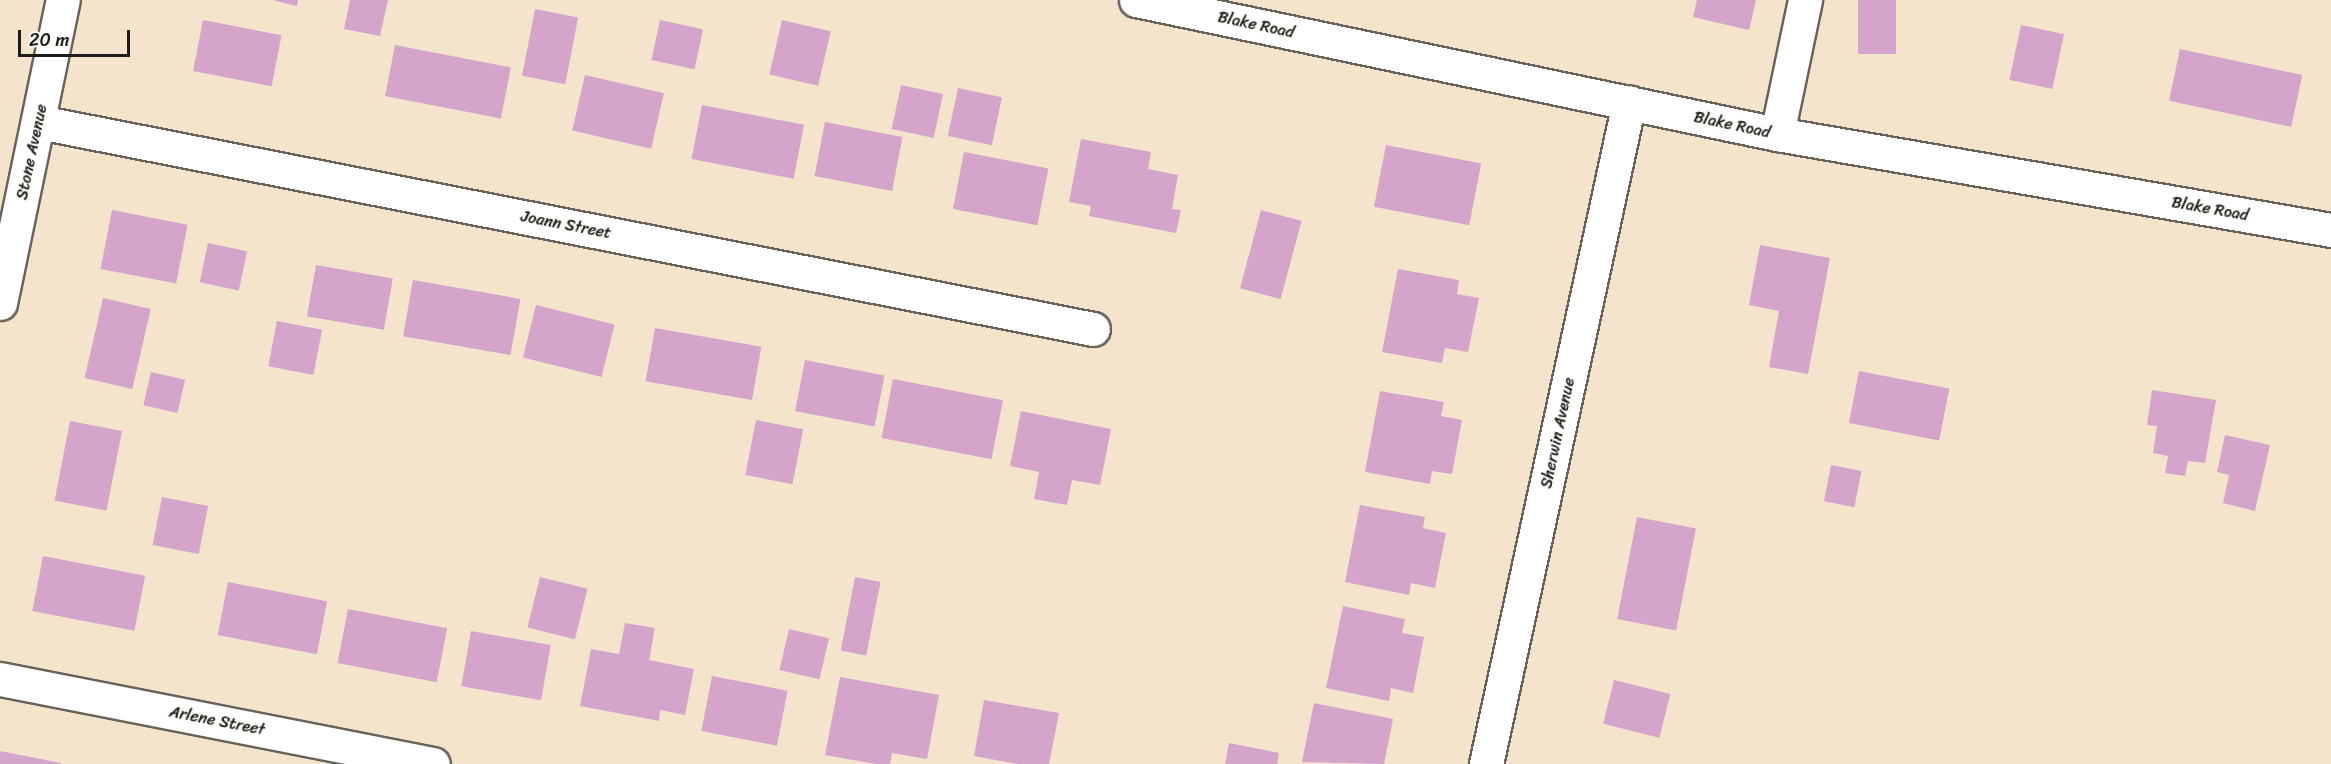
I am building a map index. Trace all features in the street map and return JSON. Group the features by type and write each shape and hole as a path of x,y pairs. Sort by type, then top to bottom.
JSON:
{"street":[{"name":"Stone Avenue","path":"0,303 63,0"},
{"name":"Blake Road","path":"1136,0 1777,135 2331,230"},
{"path":"1777,135 1805,0"},
{"name":"Sherwin Avenue","path":"1486,764 1629,102"},
{"name":"Joann Street","path":"39,122 1093,329"},
{"name":"Arlene Street","path":"0,679 434,764"}],"building":[{"path":"272,0 298,0 297,6"},
{"path":"350,0 388,0 380,36 344,29"},
{"path":"1697,0 1756,0 1749,30 1693,17"},
{"path":"1858,0 1896,0 1896,54 1858,54"},
{"path":"535,9 578,17 565,84 522,76"},
{"path":"203,20 282,35 272,86 193,71"},
{"path":"660,20 703,29 695,69 651,60"},
{"path":"782,20 831,31 818,86 769,75"},
{"path":"2021,25 2064,34 2052,89 2009,80"},
{"path":"395,45 511,68 501,119 385,96"},
{"path":"2180,49 2302,75 2291,127 2169,101"},
{"path":"585,75 664,93 651,149 572,131"},
{"path":"901,85 943,94 934,138 892,129"},
{"path":"958,88 1002,97 992,145 948,136"},
{"path":"702,105 804,125 794,179 692,159"},
{"path":"825,122 903,137 892,191 815,176"},
{"path":"1081,139 1151,152 1148,169 1178,175 1172,209 1181,210 1176,233 1089,216 1091,206 1069,202"},
{"path":"1386,145 1481,164 1469,225 1374,207"},
{"path":"964,152 1048,168 1037,225 953,209"},
{"path":"112,210 188,225 176,284 101,269"},
{"path":"1261,210 1302,221 1281,299 1240,288"},
{"path":"208,243 247,251 239,290 200,282"},
{"path":"1760,245 1830,258 1808,374 1769,367 1779,311 1749,305"},
{"path":"316,265 393,279 384,330 307,316"},
{"path":"1398,269 1459,280 1457,294 1479,298 1468,352 1445,348 1442,363 1382,352"},
{"path":"413,280 520,299 510,355 403,336"},
{"path":"103,298 151,309 132,389 85,378"},
{"path":"536,305 615,325 602,377 523,357"},
{"path":"277,321 322,330 313,375 268,366"},
{"path":"655,328 761,347 752,400 646,381"},
{"path":"805,360 885,375 875,427 795,411"},
{"path":"1859,371 1949,389 1939,441 1849,423"},
{"path":"151,372 185,380 177,413 143,405"},
{"path":"893,379 1003,400 991,459 882,438"},
{"path":"2152,390 2216,400 2205,463 2188,461 2185,476 2165,473 2168,456 2153,453 2157,426 2147,425"},
{"path":"1380,391 1444,402 1441,416 1462,420 1452,474 1432,471 1430,484 1365,472"},
{"path":"1021,411 1111,429 1100,485 1072,480 1067,505 1034,499 1039,472 1010,466"},
{"path":"756,420 803,429 792,484 745,475"},
{"path":"70,421 122,431 107,511 55,501"},
{"path":"2225,435 2270,445 2255,511 2223,503 2229,475 2217,472"},
{"path":"1831,465 1861,471 1854,507 1824,501"},
{"path":"162,497 208,506 199,554 153,545"},
{"path":"1360,505 1425,517 1423,528 1446,533 1435,588 1411,583 1409,595 1345,582"},
{"path":"1637,517 1696,528 1676,631 1617,619"},
{"path":"43,556 145,576 134,631 32,611"},
{"path":"540,577 588,589 575,639 527,627"},
{"path":"855,577 881,582 866,656 841,651"},
{"path":"228,582 327,601 317,654 218,635"},
{"path":"1343,606 1405,619 1402,633 1424,637 1413,693 1391,688 1389,701 1326,688"},
{"path":"348,609 447,628 437,682 338,663"},
{"path":"625,623 655,628 649,660 694,669 685,715 660,710 659,721 580,706 591,649 619,654"},
{"path":"789,629 829,638 820,679 780,670"},
{"path":"471,631 551,645 541,700 461,686"},
{"path":"712,676 788,691 777,746 701,731"},
{"path":"840,677 939,695 927,759 892,753 890,764 876,764 825,755"},
{"path":"1614,680 1670,694 1659,738 1603,724"},
{"path":"984,700 1059,713 1049,764 1017,764 974,756"},
{"path":"1314,703 1393,719 1384,764 1302,762"},
{"path":"1229,743 1279,753 1277,764 1225,764"},
{"path":"0,751 61,763 61,764 0,764"}]}
